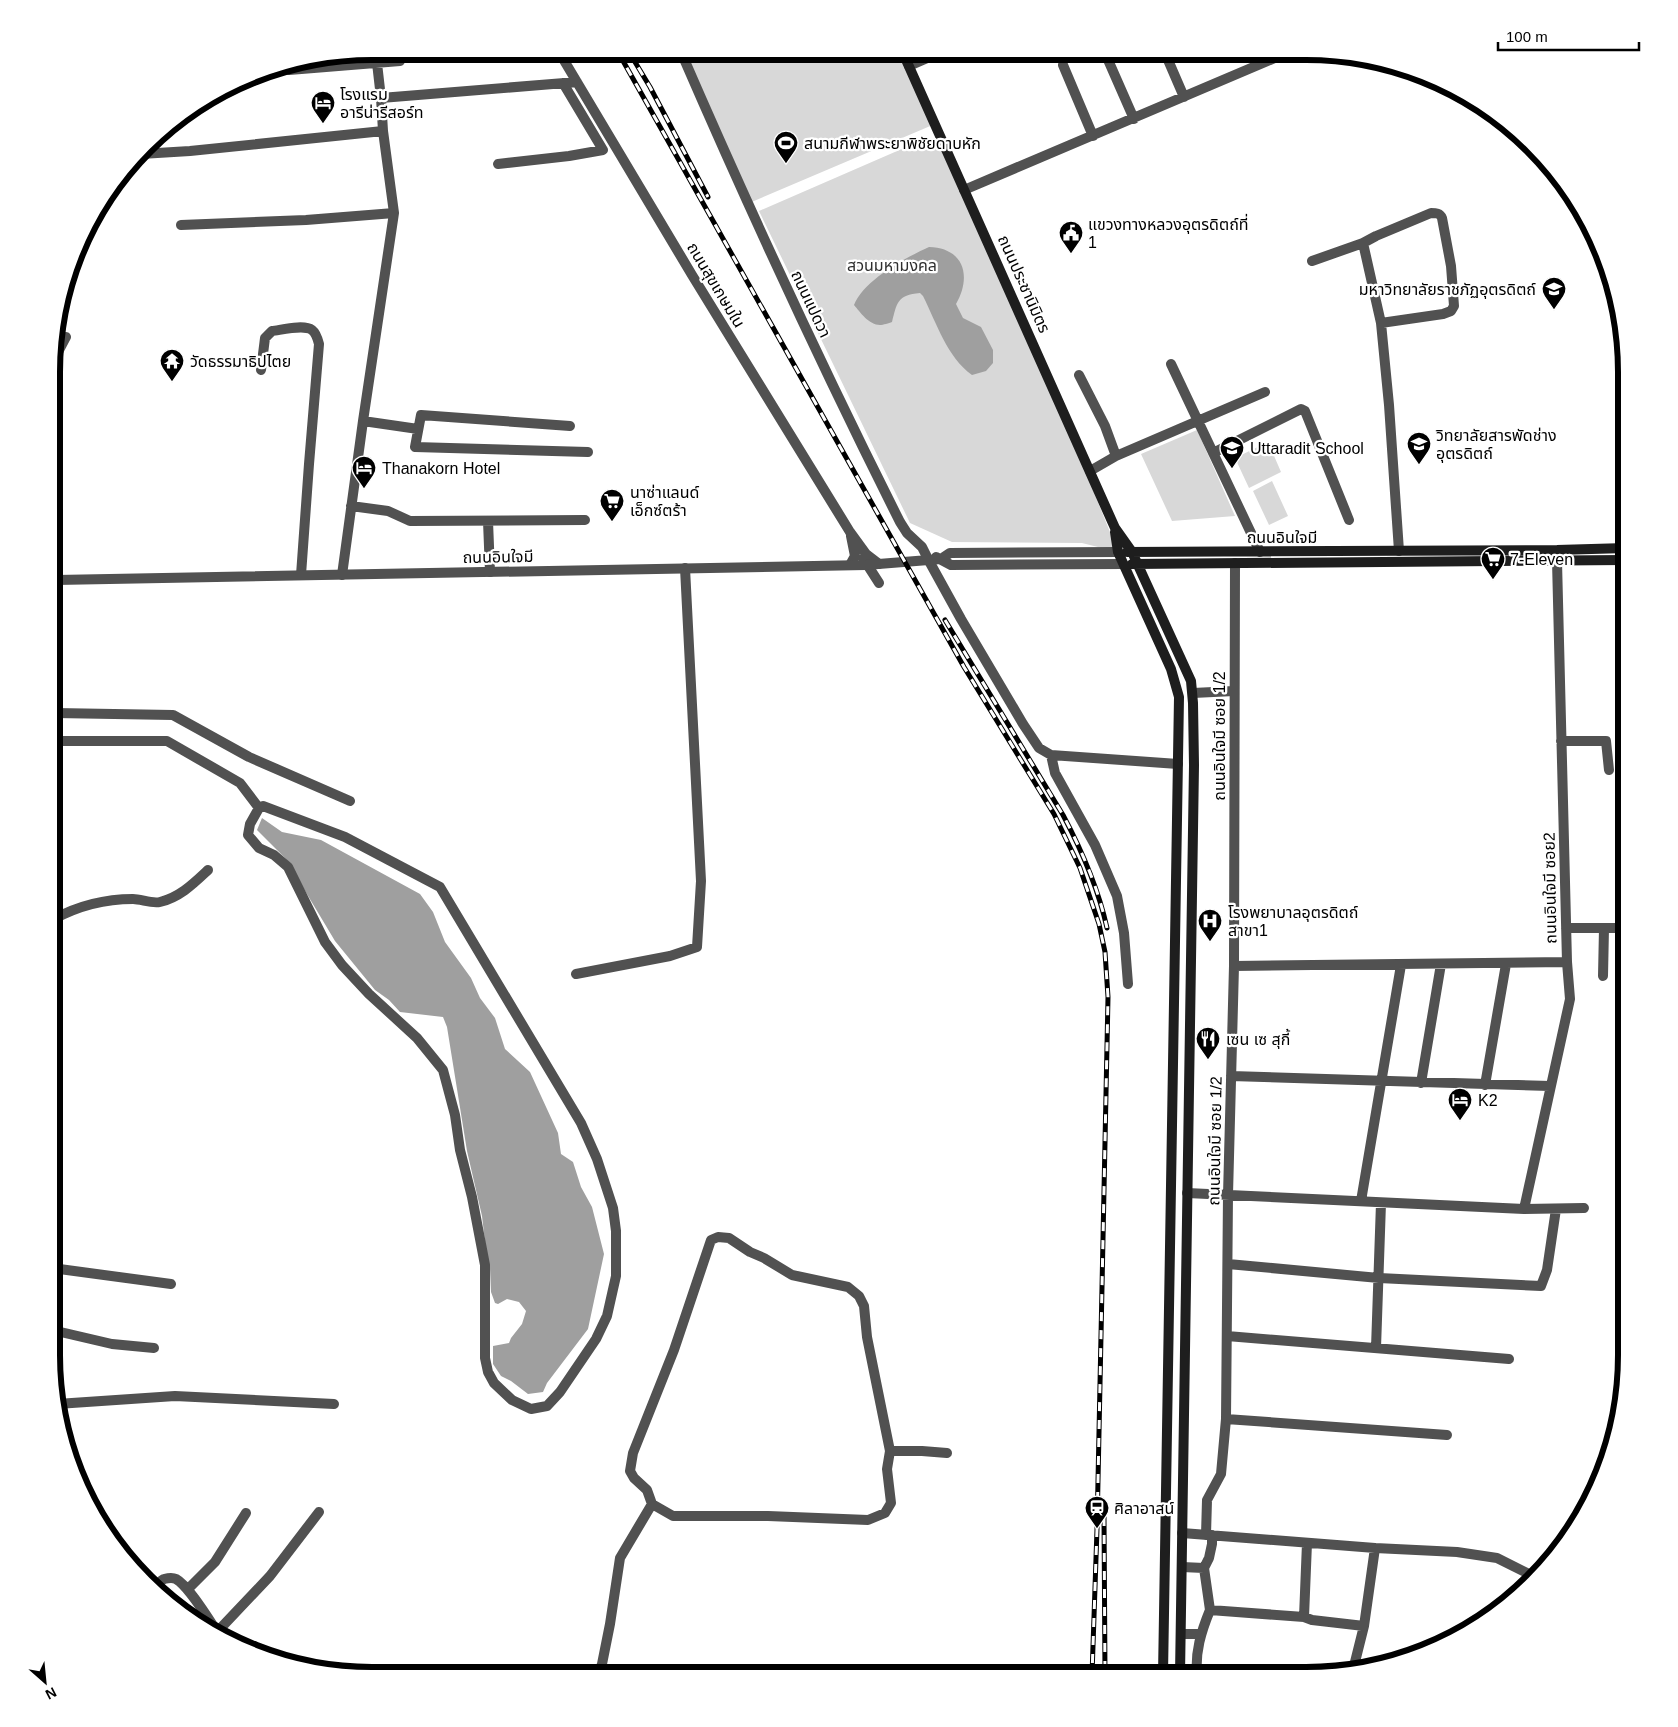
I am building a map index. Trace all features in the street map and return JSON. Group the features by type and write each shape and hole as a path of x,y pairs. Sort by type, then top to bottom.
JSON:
{"main road":[{"name":"ถนนประชานิมิตร","path":"906,60 1115,528 1132,552 1191,681 1193,693 1194,764 1180,1667"},
{"name":"ถนนประชานิมิตร","path":"1115,528 1118,552 1171,669 1179,697 1163,1667"},
{"name":"ถนนอินใจมี","path":"1118,552 1618,548"},
{"path":"1556,550 1557,561"},
{"path":"1399,551 1399,562"},
{"path":"1260,552 1260,563"},
{"name":"ถนนอินใจมี","path":"1123,564 1618,560"},
{"path":"1167,1422 1184,1422"}],"street":[{"name":"ถนนสุขเกษมใน","path":"564,60 692,275 850,532 866,554 879,564"},
{"name":"ถนนแปดวา","path":"685,60 748,204 847,417 900,522 907,533 919,544 1023,724 1039,748 1051,756"},
{"path":"909,66 923,60"},
{"path":"1108,60 1134,119"},
{"path":"1168,60 1184,97"},
{"path":"964,190 1134,119 1260,60"},
{"path":"298,69 400,61"},
{"path":"342,575 394,213 383,131 377,63"},
{"path":"1063,65 1093,136"},
{"path":"381,98 577,82"},
{"path":"498,164 603,150 563,83"},
{"path":"149,154 383,131"},
{"path":"181,225 306,220 394,213"},
{"path":"1312,261 1364,243 1431,213 1440,215 1451,266 1454,306 1450,311 1443,314 1381,323"},
{"path":"1364,243 1381,323 1389,404 1399,551"},
{"path":"261,370 266,338 272,331 306,328 312,330 315,334 320,344 301,575"},
{"path":"62,345 66,337"},
{"path":"1170,364 1260,552"},
{"path":"1079,375 1105,426 1116,456"},
{"path":"1090,471 1116,456 1265,392"},
{"path":"1213,453 1301,409 1305,411 1349,520"},
{"path":"570,426 421,416 415,447 588,452"},
{"path":"363,421 418,428"},
{"path":"351,506 388,511 410,521 585,520"},
{"path":"488,521 490,572"},
{"name":"ถนนสุขเกษมใน","path":"850,532 866,565 880,583"},
{"name":"ถนนสุขเกษมใน","path":"850,532 854,556 850,565"},
{"path":"912,562 918,555 919,544 941,559"},
{"name":"ถนนอินใจมี","path":"60,580 866,565 929,561 941,559 950,553 1118,552"},
{"name":"ถนนอินใจมี","path":"941,559 951,565 1123,564"},
{"name":"ถนนอินใจมี ซอย2","path":"1524,1209 1570,999 1567,962 1557,561"},
{"name":"ถนนอินใจมี ซอย 1/2","path":"1204,1568 1211,1551 1207,1500 1221,1474 1226,1419 1228,1195 1234,966 1235,563"},
{"path":"576,974 670,956 697,947 701,881 685,568"},
{"path":"1193,693 1234,691"},
{"path":"60,713 173,715 249,758 350,801"},
{"path":"60,740 167,741 240,782 258,808"},
{"path":"1562,741 1606,741 1608,770"},
{"path":"1128,984 1124,933 1117,896 1095,846 1054,773 1051,756 1178,764"},
{"path":"263,806 270,808 345,837 440,887 581,1123 613,1208 616,1231 616,1276 607,1316 596,1339 560,1392 546,1406 531,1409 512,1400 494,1383 488,1372 485,1358 484,1265 472,1197 460,1150 455,1115 444,1070 417,1038 342,965 325,942 288,867 274,856 259,848 248,835 250,824 258,808 263,806"},
{"path":"60,916 69,911 120,899 137,899 157,903 175,897 186,890 208,870"},
{"path":"1566,928 1618,928"},
{"path":"1603,976 1604,928"},
{"path":"1234,966 1567,962"},
{"path":"1421,1083 1441,964"},
{"path":"1485,1084 1506,964"},
{"path":"1361,1202 1401,965"},
{"path":"1231,1076 1550,1086"},
{"path":"1187,1193 1524,1209 1584,1208"},
{"path":"1376,1348 1381,1203"},
{"path":"1228,1264 1379,1278 1541,1286 1547,1270 1556,1209"},
{"path":"718,1237 730,1238 750,1252 792,1275 848,1287 859,1296 864,1306 867,1337 890,1452 887,1469 891,1503 885,1513 868,1520 768,1516 673,1516 652,1504 647,1490 634,1478 630,1471 633,1453 674,1350 712,1240 718,1237"},
{"path":"60,1269 171,1284"},
{"path":"60,1332 112,1344 154,1348"},
{"path":"1227,1336 1509,1359"},
{"path":"64,1404 175,1396 334,1404"},
{"path":"1226,1419 1447,1435"},
{"path":"890,1452 922,1451 947,1453"},
{"path":"601,1667 610,1624 620,1558 652,1504"},
{"path":"223,1629 270,1576 319,1512"},
{"path":"188,1589 215,1562 246,1513"},
{"path":"1182,1533 1375,1548 1457,1552 1497,1558 1529,1574"},
{"path":"1304,1617 1307,1543"},
{"path":"1355,1663 1364,1626 1375,1548"},
{"path":"1182,1567 1204,1568 1210,1610 1201,1634 1196,1659 1196,1667"},
{"path":"159,1584 160,1581 171,1578 180,1582 188,1589 210,1622"},
{"path":"1210,1610 1304,1617 1312,1620 1364,1626"},
{"path":"1181,1634 1201,1634"}],"green space":[{"name":"สนามกีฬาพระยาพิชัยดาบหัก","path":"684,60 924,60 909,67 935,124 747,204"},
{"name":"สวนมหามงคล","path":"927,138 943,142 1039,356 1118,552 1082,543 952,542 910,523 759,211"},
{"path":"1197,430 1235,516 1172,521 1141,454"},
{"path":"1268,442 1281,472 1249,488 1235,458"},
{"path":"1272,481 1288,516 1269,525 1253,491"}],"shaded area":[{"path":"929,247 950,252 962,265 963,283 961,294 956,304 963,318 981,327 993,350 993,363 986,371 972,375 963,368 943,339 920,293 902,298 897,305 892,322 883,325 869,321 854,305 867,287 886,271"},
{"path":"262,818 282,832 321,840 420,894 433,912 445,942 471,978 480,998 495,1018 505,1049 530,1072 558,1133 561,1154 573,1162 581,1187 592,1207 604,1254 588,1329 547,1383 543,1392 528,1394 501,1376 493,1364 493,1346 509,1343 522,1324 526,1311 519,1302 507,1299 498,1304 495,1303 491,1292 490,1269 482,1216 467,1151 447,1027 443,1017 400,1012 389,1000 375,990 335,941 286,859 257,830"}],"railway":[{"path":"623,60 964,667 1054,814 1080,868 1099,924 1105,952 1108,997 1092,1667"},
{"path":"634,60 708,197"},
{"path":"945,620 1063,815 1089,870 1107,928"},
{"path":"1104,1517 1105,1667"}],"place":[{"name":"โรงแรม อารีน่ารีสอร์ท","path":"323,124"},
{"name":"สนามกีฬาพระยาพิชัยดาบหัก","path":"786,164"},
{"name":"แขวงทางหลวงอุตรดิตถ์ที่ 1","path":"1071,254"},
{"name":"มหาวิทยาลัยราชภัฏอุตรดิตถ์","path":"1554,310"},
{"name":"วัดธรรมาธิปไตย","path":"172,382"},
{"name":"วิทยาลัยสารพัดช่าง อุตรดิตถ์","path":"1419,465"},
{"name":"Uttaradit School","path":"1232,469"},
{"name":"Thanakorn Hotel","path":"364,489"},
{"name":"นาซ่าแลนด์ เอ็กซ์ตร้า","path":"612,522"},
{"name":"7-Eleven","path":"1493,580"},
{"name":"โรงพยาบาลอุตรดิตถ์ สาขา1","path":"1210,942"},
{"name":"เซน เซ สุกี้","path":"1208,1060"},
{"name":"K2","path":"1460,1121"},
{"name":"ศิลาอาสน์","path":"1097,1529"}]}
